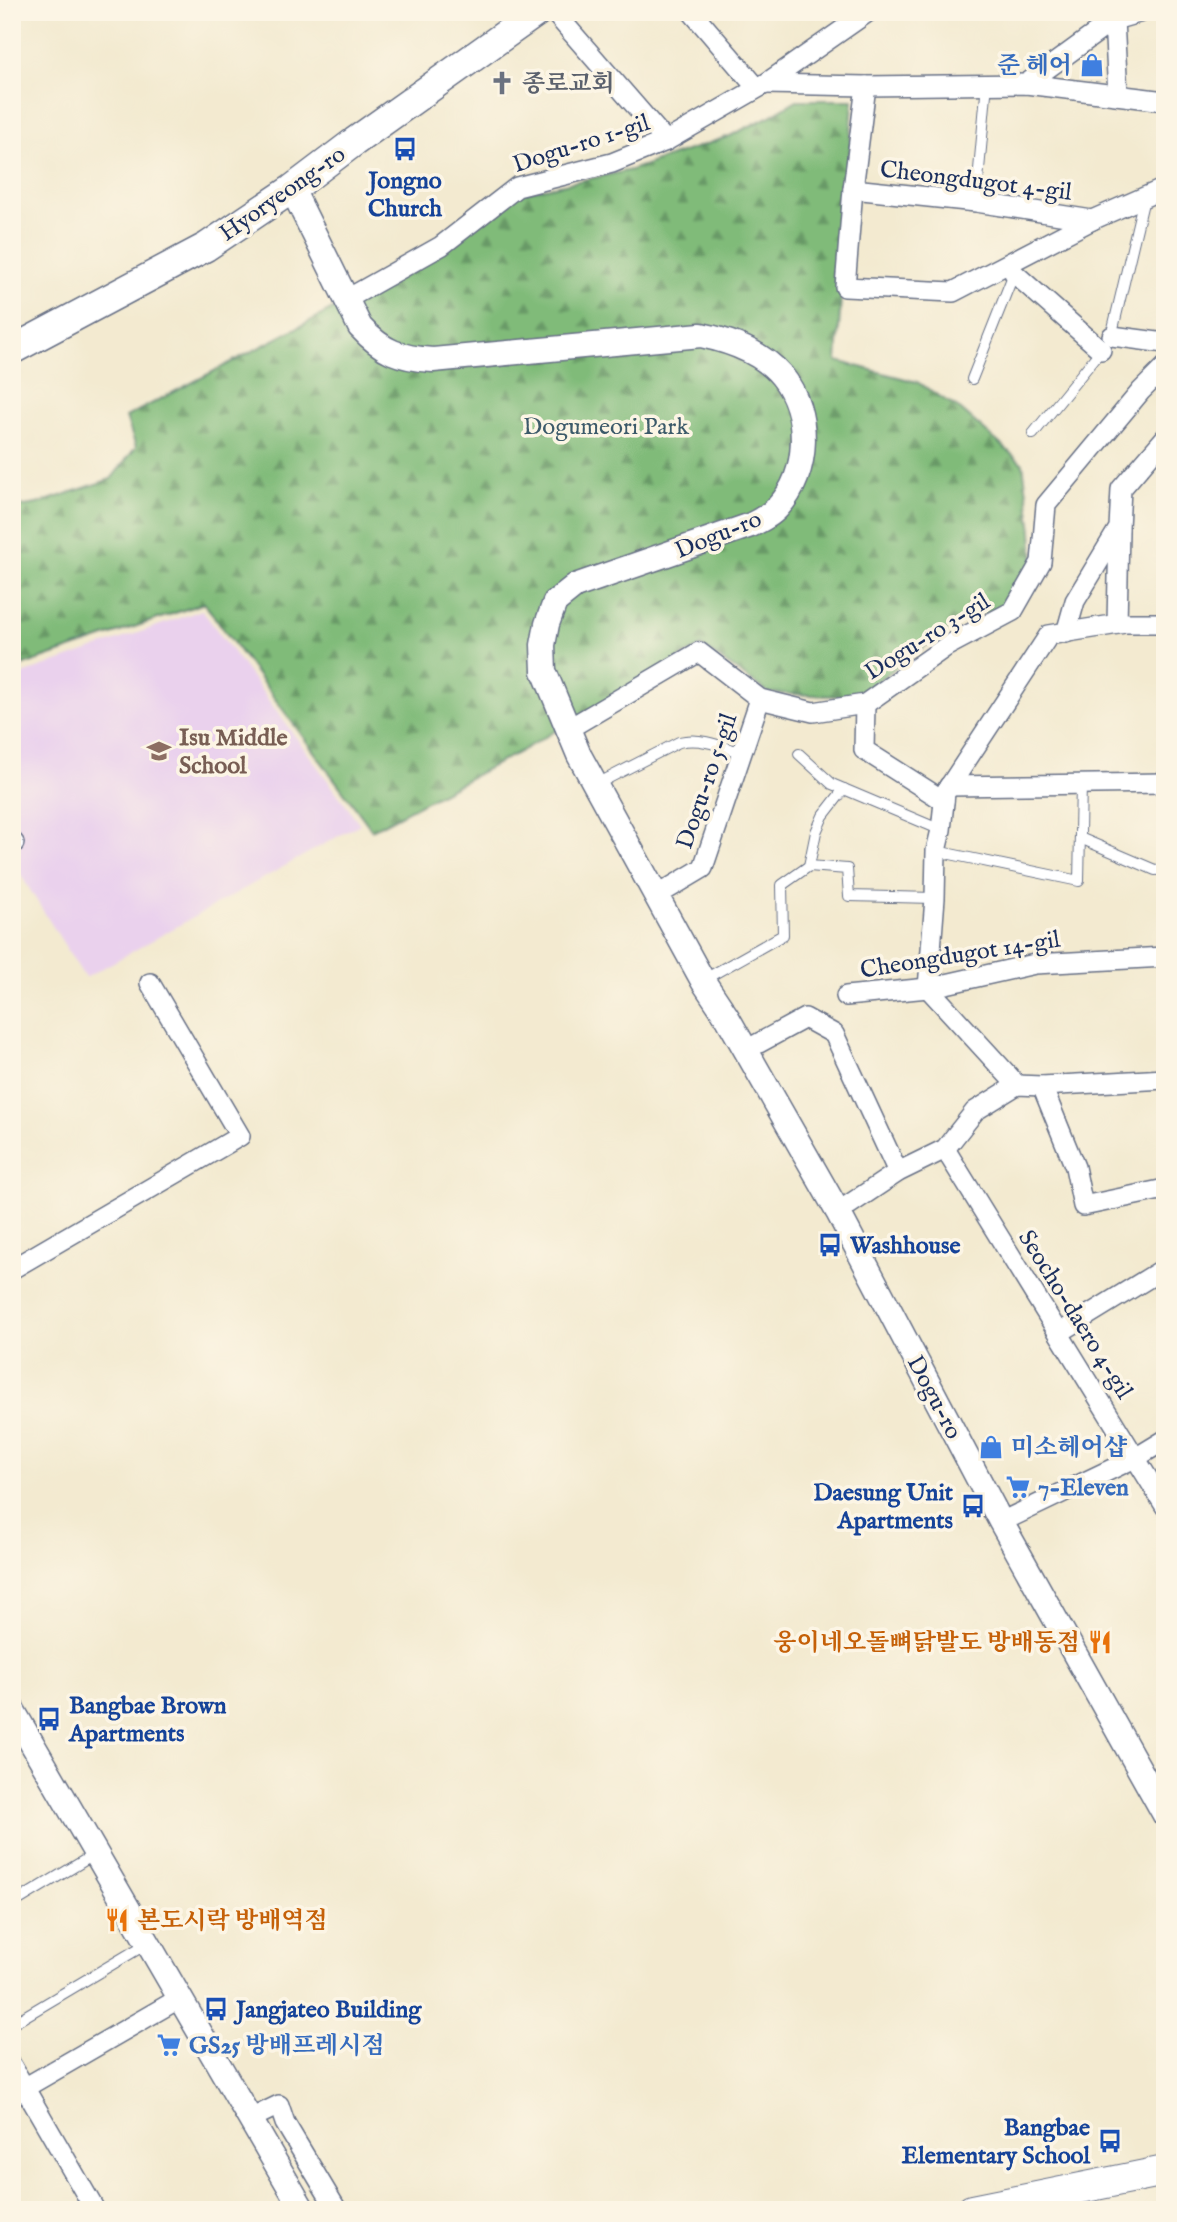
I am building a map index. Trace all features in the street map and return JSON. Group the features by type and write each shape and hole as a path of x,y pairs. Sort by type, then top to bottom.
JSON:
{"main road":[{"name":"Hyoryeong-ro","path":"12,351 206,247 537,12"},
{"path":"972,2210 1165,2171"}],"street":[{"path":"554,12 666,141"},
{"path":"692,12 761,86 1026,84 1165,101"},
{"name":"Dogu-ro 1-gil","path":"346,299 441,246 517,187 612,163 666,141 761,86 868,12"},
{"path":"1026,84 1111,16 1142,12"},
{"path":"1111,16 1118,95"},
{"path":"853,189 866,86"},
{"name":"Dogu-ro","path":"292,188 360,327 374,342 391,353 411,359 433,360 701,335 724,339 767,362 783,377 799,414 804,446 795,478 779,507 751,525 575,586 555,602 543,645 544,671 579,755 703,981 727,1017 838,1212 1001,1522 1165,1815"},
{"name":"Cheongdugot 4-gil","path":"1092,220 976,202 853,189 845,287 953,292 1016,266 1092,220 1165,188"},
{"path":"1016,266 1106,343 1165,343"},
{"name":"Dogu-ro 3-gil","path":"568,729 699,652 760,699 813,712 865,704 947,646 1013,611 1041,562 1046,505 1141,391 1165,367"},
{"path":"1117,624 1121,489 1165,438"},
{"path":"1066,633 1075,601 1119,528"},
{"path":"1017,1085 928,988 936,851 942,830 946,794 1049,635 1117,624 1165,623"},
{"name":"Dogu-ro 5-gil","path":"656,896 703,868 760,699"},
{"path":"865,704 864,750 946,794 1081,784 1165,783"},
{"name":"Cheongdugot 14-gil","path":"846,996 928,988 1035,964 1165,957"},
{"path":"12,1269 240,1136 150,983"},
{"path":"746,1050 805,1018 834,1034 898,1172"},
{"path":"838,1212 898,1172 945,1149 975,1111 1017,1085 1165,1079"},
{"path":"1042,1086 1075,1167 1083,1206 1165,1189"},
{"name":"Seocho-daero 4-gil","path":"945,1149 1165,1506"},
{"path":"1059,1333 1160,1270 1165,1270"},
{"path":"1001,1522 1136,1457 1165,1440"},
{"path":"12,1709 303,2210"},
{"path":"18,2091 180,1998"},
{"path":"12,2067 18,2091 95,2210"},
{"path":"250,2119 279,2105 285,2123 337,2210"}],"lane":[{"path":"976,202 987,83"},
{"path":"1033,434 1106,343 1144,198"},
{"path":"972,379 1016,266"},
{"path":"595,784 687,740 707,742 742,753"},
{"path":"799,754 832,784 942,830"},
{"path":"936,851 1079,881 1081,784"},
{"path":"703,981 783,934 782,885 808,866 822,816 844,789"},
{"path":"1080,838 1155,870 1165,869"},
{"path":"808,866 846,869 849,895 935,898"},
{"path":"12,1904 96,1853"},
{"path":"12,2024 148,1943"}],"shaded area":[{"name":"Isu Middle School","path":"202,610 360,824 85,978 12,861 12,678"}],"green space":[{"name":"Dogumeori Park","path":"797,100 853,100 837,361 917,382 961,410 1023,464 1034,564 1012,604 963,619 855,697 769,693 701,646 521,751 372,830 204,603 12,669 12,508 37,504 111,479 136,447 126,417 431,258 507,196 631,170 730,136"}],"place":[{"name":"준 헤어","path":"1092,65"},
{"name":"종로교회","path":"502,83"},
{"name":"Jongno Church","path":"405,149"},
{"name":"Isu Middle School","path":"159,751"},
{"name":"Washhouse","path":"830,1245"},
{"name":"미소헤어샵","path":"991,1447"},
{"name":"7-Eleven","path":"1018,1487"},
{"name":"Daesung Unit Apartments","path":"973,1506"},
{"name":"웅이네오돌뼈닭발도 방배동점","path":"1100,1642"},
{"name":"Bangbae Brown Apartments","path":"49,1719"},
{"name":"본도시락 방배역점","path":"117,1920"},
{"name":"Jangjateo Building","path":"216,2009"},
{"name":"GS25 방배프레시점","path":"169,2045"},
{"name":"Bangbae Elementary School","path":"1110,2141"}]}
